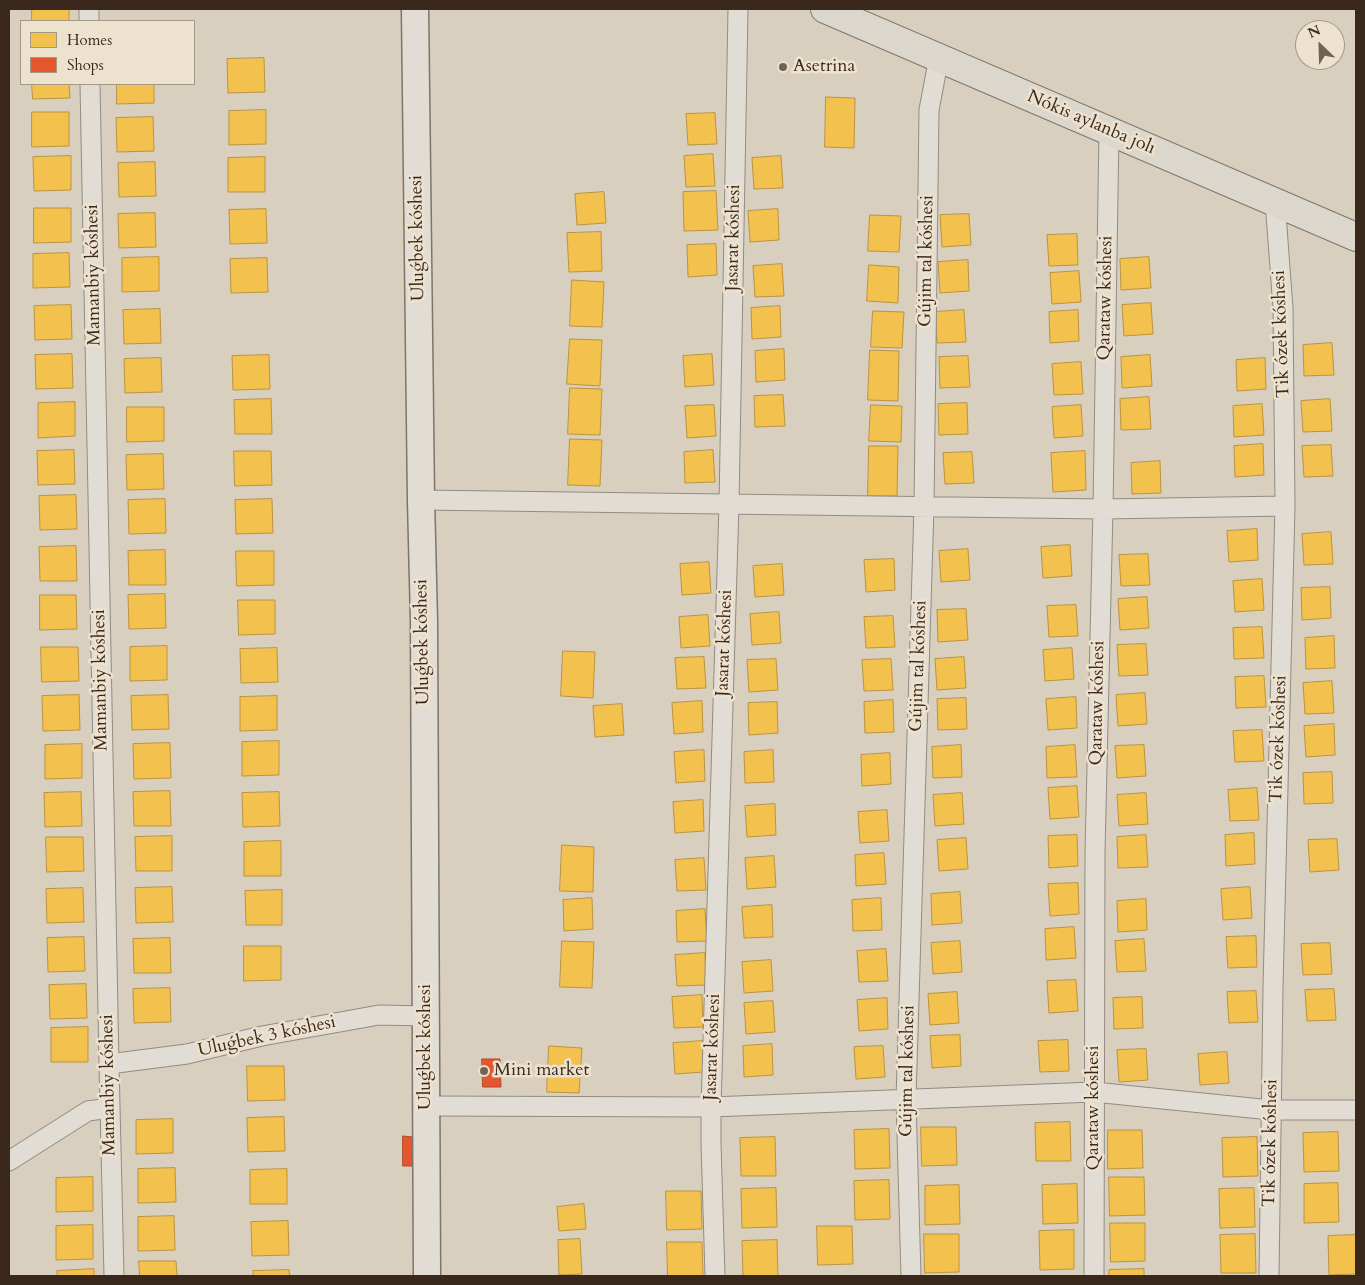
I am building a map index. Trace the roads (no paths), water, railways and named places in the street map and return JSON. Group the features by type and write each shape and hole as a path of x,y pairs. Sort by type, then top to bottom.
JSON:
{"main road":[{"name":"Nókis aylanba jolı","path":"826,9 1356,237"}],"street":[{"name":"Uluǵbek kóshesi","path":"415,9 424,621 427,1276"},
{"name":"Jasarat kóshesi","path":"715,1276 710,1143 729,504 738,9"},
{"name":"Gújim tal kóshesi","path":"911,1276 906,1099 924,507 929,110 939,57"},
{"name":"Mamanbiy kóshesi","path":"90,85 114,1276"},
{"name":"Qarataw kóshesi","path":"1094,1276 1095,852 1109,131"},
{"name":"Tik ózek kóshesi","path":"1269,1276 1273,987 1286,506 1283,308 1275,201"},
{"path":"421,500 1103,509 1286,506"},
{"name":"Uluǵbek 3 kóshesi","path":"109,1064 187,1054 262,1036 379,1015 426,1016"},
{"path":"426,1106 711,1108 1094,1092 1271,1110 1356,1110"},
{"path":"9,1161 88,1111 110,1108"}],"place":[{"name":"Asetrina","path":"783,67"},
{"name":"Mini market","path":"484,1071"}]}
